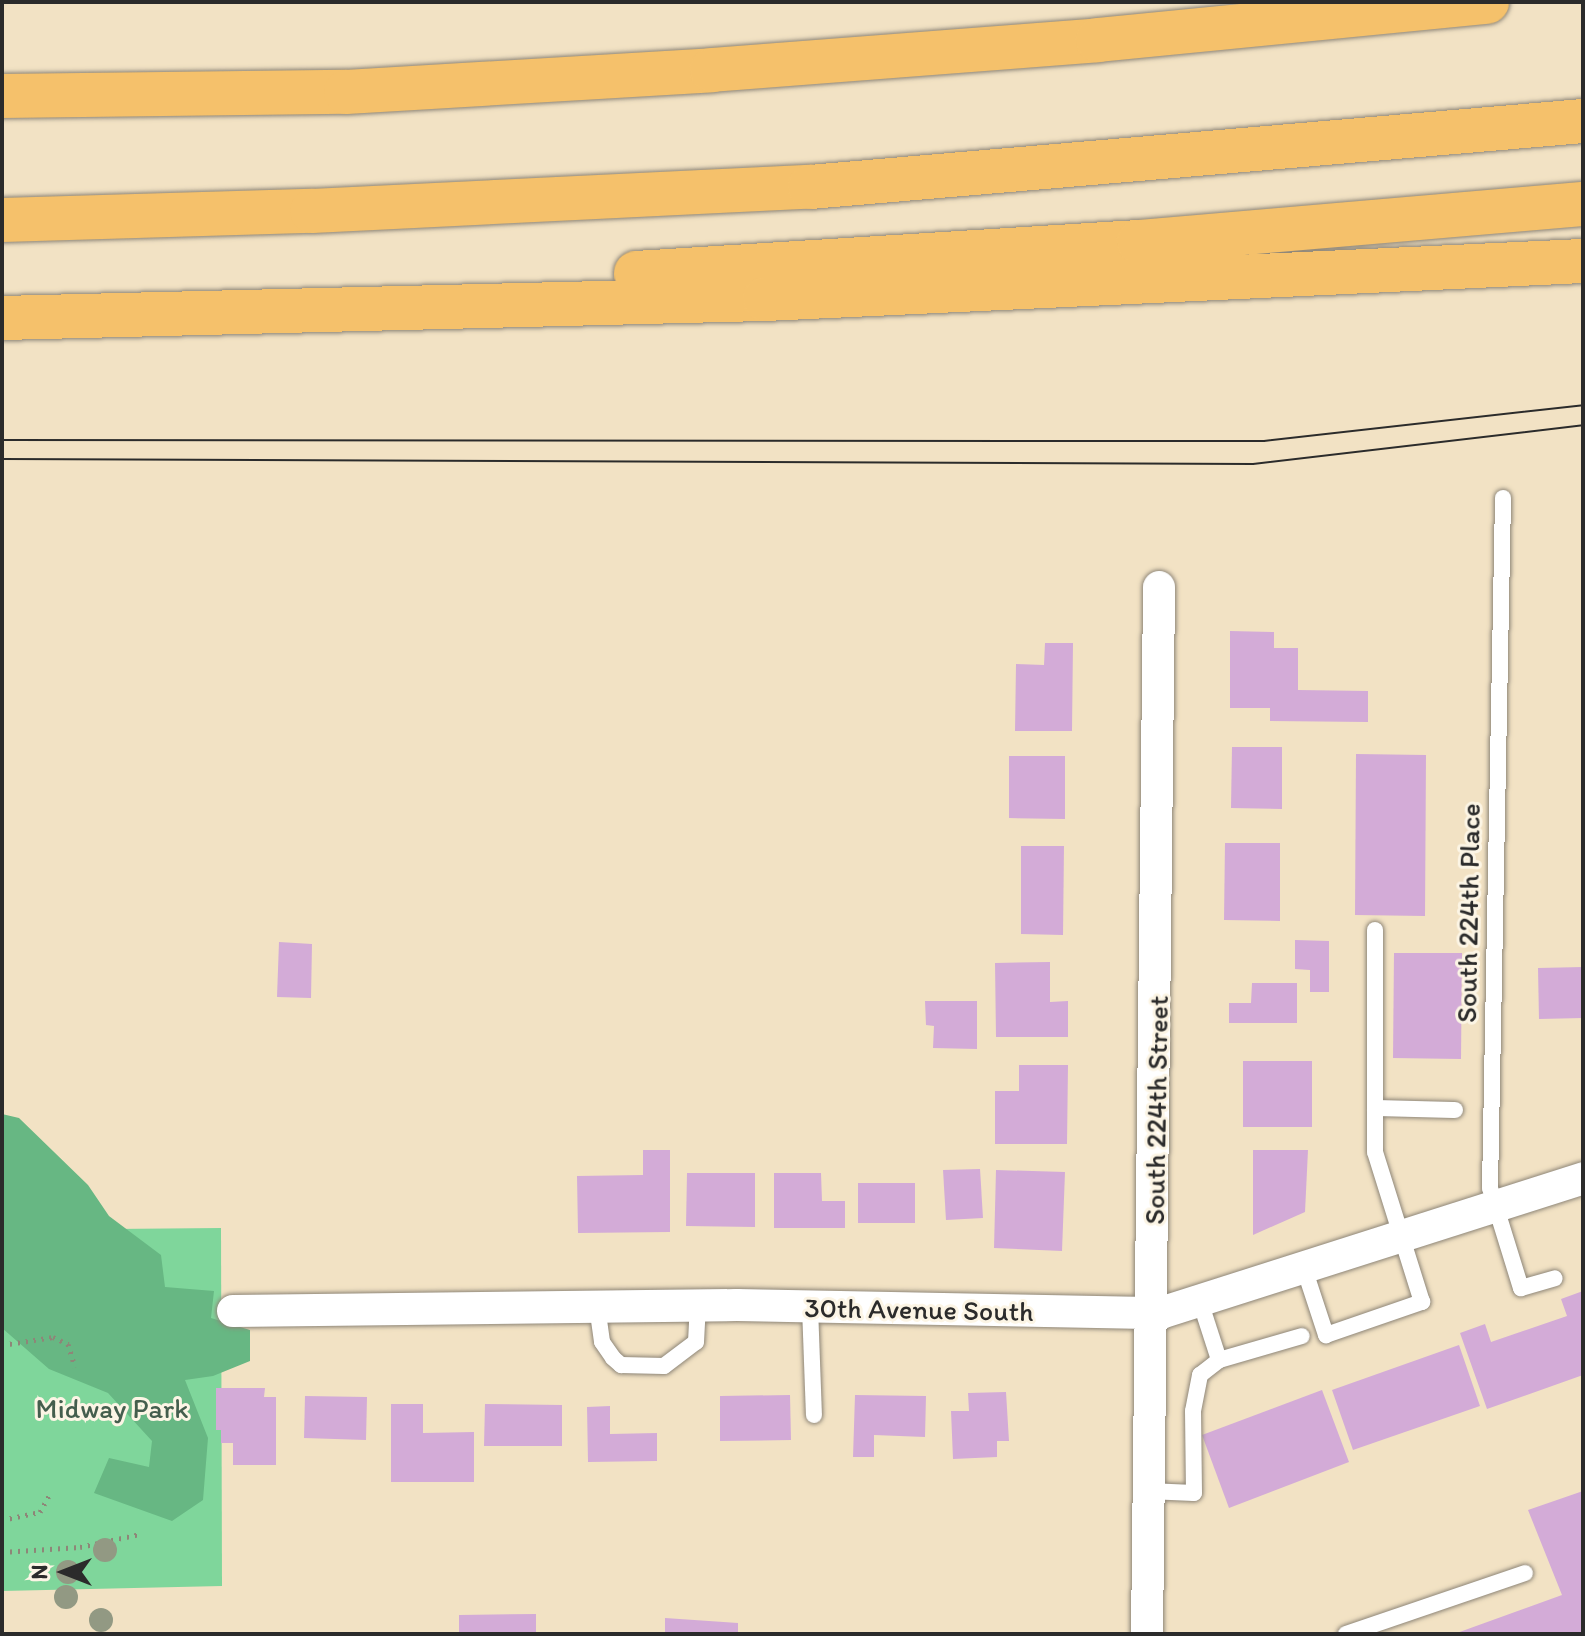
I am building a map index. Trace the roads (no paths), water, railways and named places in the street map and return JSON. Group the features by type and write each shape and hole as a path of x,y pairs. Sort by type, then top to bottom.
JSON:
{"highway":[{"path":"2,96 346,92 712,70 1098,40 1487,2"},
{"path":"2,220 312,211 810,187 1583,121"},
{"path":"12,318 358,289 1139,242 1583,204"},
{"path":"12,318 765,299 1583,261"}],"street":[{"name":"South 224th Street","path":"1147,1634 1159,587"},
{"name":"30th Avenue South","path":"233,1311 698,1305 1152,1314 1401,1238 1583,1178"}],"lane":[{"name":"South 224th Place","path":"1503,498 1490,1188 1521,1288 1555,1278"},
{"path":"1304,1268 1326,1335 1422,1302 1375,1152 1375,930"},
{"path":"1375,1108 1455,1110"},
{"path":"1200,1301 1219,1360"},
{"path":"597,1306 602,1342 613,1358 621,1365 664,1366 696,1342 698,1305"},
{"path":"810,1307 814,1415"},
{"path":"1148,1491 1194,1493 1193,1411 1200,1375 1219,1360 1302,1336"},
{"path":"1346,1634 1525,1573"}],"tram line":[{"path":"2,440 1264,441 1583,405"},
{"path":"2,459 1253,464 1583,425"}],"park label":[{"name":"Midway Park","path":"112,1408"}]}
